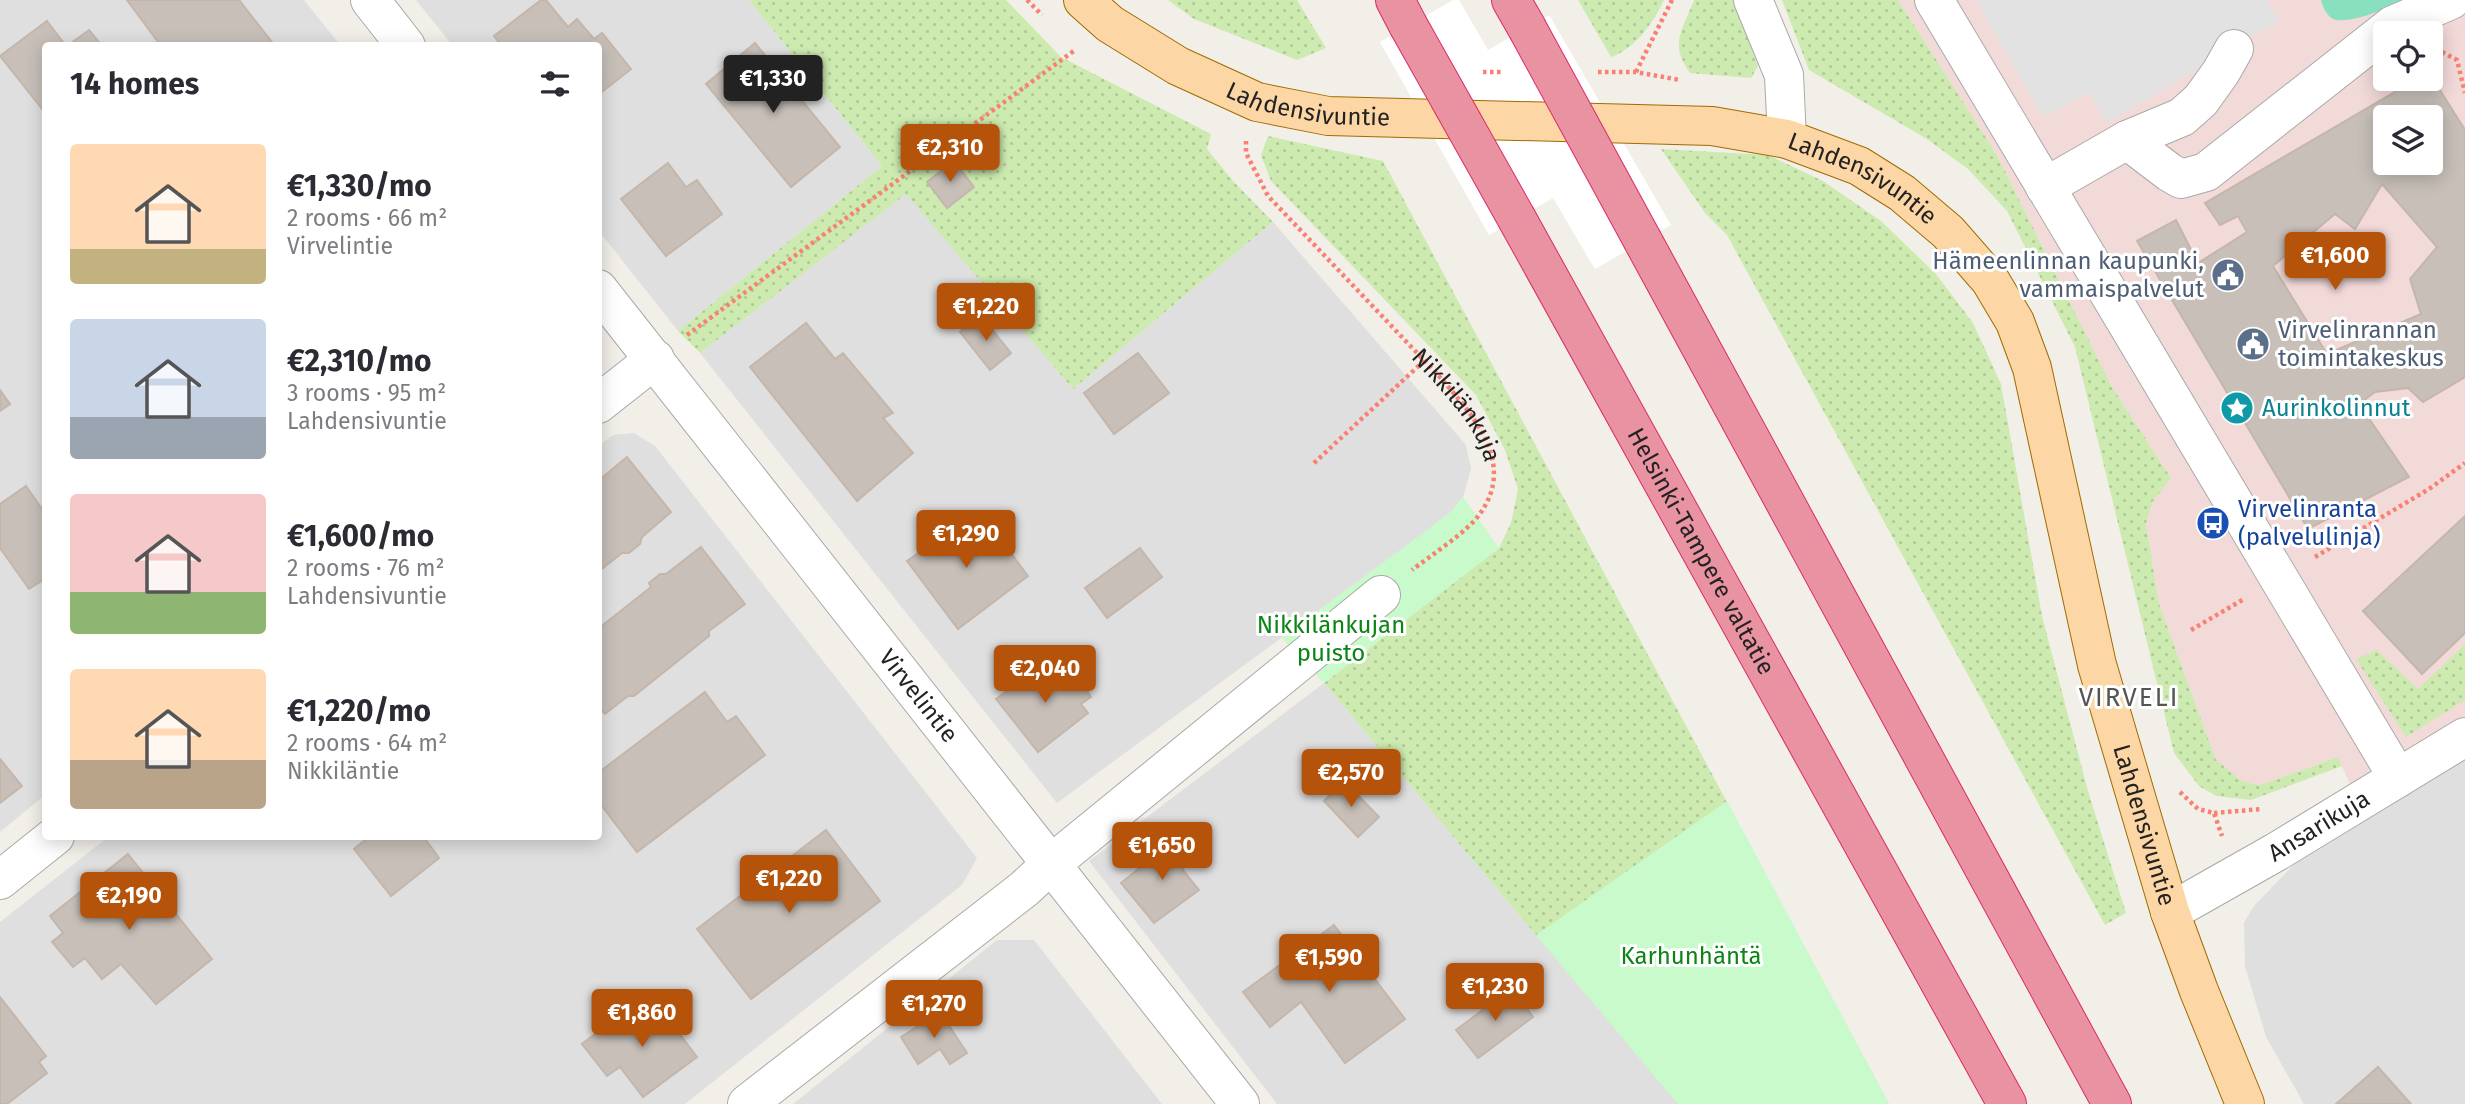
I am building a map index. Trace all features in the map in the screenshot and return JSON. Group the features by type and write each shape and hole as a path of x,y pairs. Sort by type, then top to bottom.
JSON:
{"highway":[{"name":"Helsinki-Tampere valtatie","path":"1401,13 2007,1104"},
{"path":"1519,14 2112,1104"}],"main road":[{"name":"Lahdensivuntie","path":"1083,0 1110,24 1178,66 1256,102 1328,116 1712,126 1787,139 1859,166 1902,193 1948,232 1990,280 2015,322 2032,368 2097,665 2170,912 2245,1104"}],"street":[{"path":"370,0 403,42"},
{"path":"1754,0 1784,75 1787,139"},
{"path":"1934,0 2398,778"},
{"path":"2127,140 2181,179 2206,172 2393,25 2451,0"},
{"path":"2045,187 2127,140 2182,117 2202,100 2234,49"},
{"name":"Virvelintie","path":"602,294 1240,1104"},
{"path":"602,401 654,359"},
{"path":"747,1104 1024,889 1051,864 1381,595"},
{"name":"Ansarikuja","path":"2170,912 2276,852 2465,737"},
{"path":"0,880 50,840"}],"path":[{"path":"1636,72 1672,0"},
{"path":"654,359 1078,48"},
{"path":"2443,52 2457,60 2465,93"},
{"name":"Nikkilänkuja","path":"1256,102 1246,136 1246,153 1268,196 1425,360 1464,405 1491,448 1494,474 1491,494 1478,517 1381,595"},
{"path":"1314,463 1425,360"},
{"path":"2190,630 2429,489 2465,463"}],"shaded area":[{"path":"0,0 304,0 338,42 42,42 42,797 0,832"},
{"path":"416,0 749,0 882,166 678,331 602,235 602,42 450,42"},
{"path":"1898,0 2465,0 2465,757 2365,819 2338,757 2260,785 2242,781 2216,760 2159,604 2146,523 2153,501 2171,478 2112,387 1997,155"},
{"path":"1976,0 2267,0 2279,21 2107,123 2089,93 2043,117"},
{"path":"906,193 1073,389 1273,222 1466,445 1471,469 1463,497 1451,512 1413,541 1057,803 700,353"},
{"path":"634,433 655,446 977,858 962,885 685,1104 0,1104 0,922 104,840 602,840 602,443 613,435"},
{"path":"1324,683 1678,1104 1277,1104 1089,861"},
{"path":"2465,757 2465,1104 2304,1104 2266,1037 2245,966 2244,923 2253,907 2300,858"},
{"path":"997,940 1034,940 1162,1104 793,1104"}],"green space":[{"path":"749,0 1006,0 1061,57 1211,134 1207,149 1233,181 1273,222 1073,389 906,194 700,353 678,331 882,166"},
{"path":"1168,0 1297,0 1326,48 1297,60 1194,19"},
{"path":"1578,0 1664,0 1643,34 1628,48 1611,57"},
{"path":"1694,0 1734,0 1758,66 1751,78 1690,73 1679,45 1682,29"},
{"path":"1782,0 1898,0 1997,155 2112,387 2171,478 2153,501 2146,523 2159,604 2216,760 2242,781 2260,785 2338,757 2342,766 2251,800 2216,796 2199,786 2174,753 2075,347 2007,211 1968,169 1927,139 1809,70"},
{"path":"2321,0 2403,0 2368,15 2340,20 2328,15"},
{"path":"1268,136 1383,161 1889,1104 1678,1104 1324,683 1499,548 1511,523 1518,489 1505,450 1476,395 1271,181 1261,155"},
{"path":"1661,149 1768,155 1823,181 1881,221 1936,274 1973,323 2001,384 2042,616 2088,791 2126,913 2105,925 1727,235 1705,213"},
{"name":"Nikkilänkujan puisto","path":"1463,497 1499,548 1324,683 1282,638 1451,512"},
{"path":"2465,644 2465,700 2406,737 2356,659 2377,650 2418,689"},
{"name":"Karhunhäntä","path":"1727,801 1889,1104 1678,1104 1536,935"}],"pier":[{"path":"1453,0 1459,0 1488,50 1549,15 1671,225 1595,269 1553,198 1489,235 1380,42"}],"building":[{"path":"127,0 239,0 272,42 158,42"},
{"path":"541,0 546,0 568,27 577,19 594,39 602,33 631,69 602,92 602,42 499,42 494,36"},
{"path":"47,21 63,42 42,42 42,109 0,56"},
{"path":"89,30 99,42 72,42"},
{"path":"755,43 840,147 791,187 706,84"},
{"path":"2396,91 2440,91 2465,130 2465,377 2423,402 2408,388 2375,392 2359,404 2409,477 2308,529 2137,241 2176,220 2198,263 2247,232 2238,216 2220,225 2205,203","holes":["2382,184 2437,247 2410,279 2421,314 2327,354 2273,266 2335,214 2355,229"]},
{"path":"954,161 974,187 947,208 927,182"},
{"path":"668,163 686,187 697,180 722,214 666,256 621,199"},
{"path":"981,316 1011,353 990,370 960,332"},
{"path":"806,323 835,359 843,353 893,413 883,418 913,453 857,501 750,367"},
{"path":"1138,353 1169,393 1114,434 1084,393"},
{"path":"0,390 10,404 0,411"},
{"path":"627,457 671,512 642,537 640,544 629,553 622,553 602,569 602,478"},
{"path":"26,486 42,509 42,581 29,589 0,548 0,504"},
{"path":"969,514 997,550 1004,544 1028,576 958,629 907,561 924,549 919,543 939,529 943,534"},
{"path":"2465,516 2465,633 2422,674 2363,611"},
{"path":"701,547 745,604 709,631 709,636 634,696 628,696 605,714 602,711 602,626 651,587 649,583 660,574 666,574"},
{"path":"1140,548 1162,577 1107,618 1085,588"},
{"path":"1048,662 1062,679 1073,670 1091,697 1081,704 1088,713 1038,752 996,699"},
{"path":"705,692 727,722 736,716 765,755 637,852 602,806 602,770"},
{"path":"0,759 22,786 0,803"},
{"path":"1344,781 1379,817 1358,837 1324,801"},
{"path":"826,830 880,901 751,999 697,929"},
{"path":"1176,839 1193,861 1182,869 1199,890 1154,923 1121,883"},
{"path":"365,840 426,840 439,858 391,896 354,849"},
{"path":"128,854 212,959 156,1004 121,964 102,979 85,958 73,967 52,942 63,933 50,916"},
{"path":"1334,925 1405,1019 1345,1063 1301,1002 1270,1027 1243,992"},
{"path":"1512,988 1533,1017 1478,1058 1456,1030"},
{"path":"0,997 46,1056 39,1062 47,1073 7,1104 0,1104"},
{"path":"654,1000 697,1057 643,1097 620,1067 607,1076 582,1044 603,1028 608,1034"},
{"path":"940,1012 967,1053 950,1064 940,1049 918,1064 901,1037"},
{"path":"2378,1067 2411,1104 2336,1104"}],"place":[{"name":"Hämeenlinnan kaupunki, vammaispalvelut","path":"2228,275"},
{"name":"Virvelinrannan toimintakeskus","path":"2253,344"},
{"name":"Aurinkolinnut","path":"2237,408"},
{"name":"Virvelinranta (palvelulinja)","path":"2213,523"}],"district":[{"name":"VIRVELI","path":"2129,697"}]}
